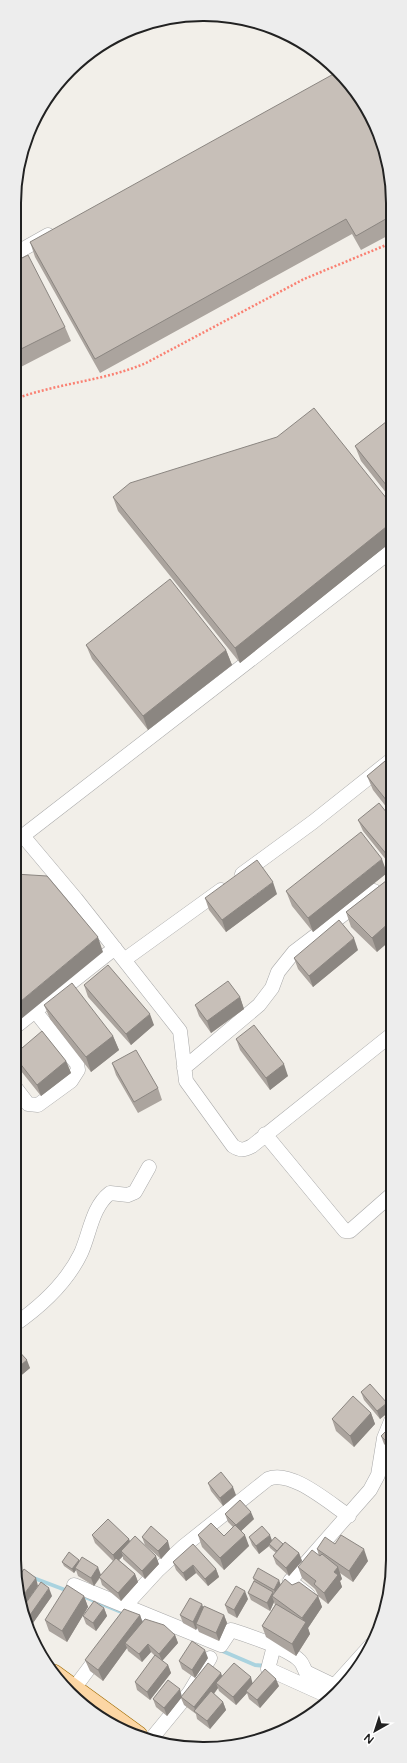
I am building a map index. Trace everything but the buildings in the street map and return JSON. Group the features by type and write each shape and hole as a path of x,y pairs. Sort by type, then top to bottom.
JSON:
{"main road":[{"path":"80,1693 121,1722"}],"street":[{"path":"21,250 57,230"},
{"path":"21,837 386,555"},
{"path":"124,960 312,822 386,764"},
{"path":"21,841 76,899 180,1031 186,1081 233,1146 239,1150 245,1150 386,1039"},
{"path":"184,1068 259,1005 272,988 278,972 294,952 385,882"},
{"path":"21,1022 115,948"},
{"path":"21,1095 28,1104 38,1105 71,1080 78,1070 77,1064 35,1011"},
{"path":"265,1134 345,1231 350,1231 386,1199"},
{"path":"21,1320 42,1303 73,1268 81,1253 101,1201 110,1193 128,1195 135,1192 149,1167"},
{"path":"386,1433 384,1438 386,1449"},
{"path":"313,1599 286,1587 370,1490 386,1456"},
{"path":"127,1612 158,1570 184,1546 268,1479 274,1476 294,1479 349,1516"},
{"path":"74,1585 127,1612 221,1645 231,1630 262,1634 271,1658 268,1669 326,1695"},
{"path":"80,1693 106,1646"},
{"path":"271,1658 296,1657 303,1664 306,1672 333,1685 336,1684 349,1669"},
{"path":"154,1735 189,1692 210,1658"}],"path":[{"path":"21,397 68,383 124,372 142,365 304,279 386,245"}],"waterway":[{"path":"31,1577 68,1591"},
{"path":"80,1595 126,1614"},
{"path":"220,1650 255,1665 266,1666"}]}
